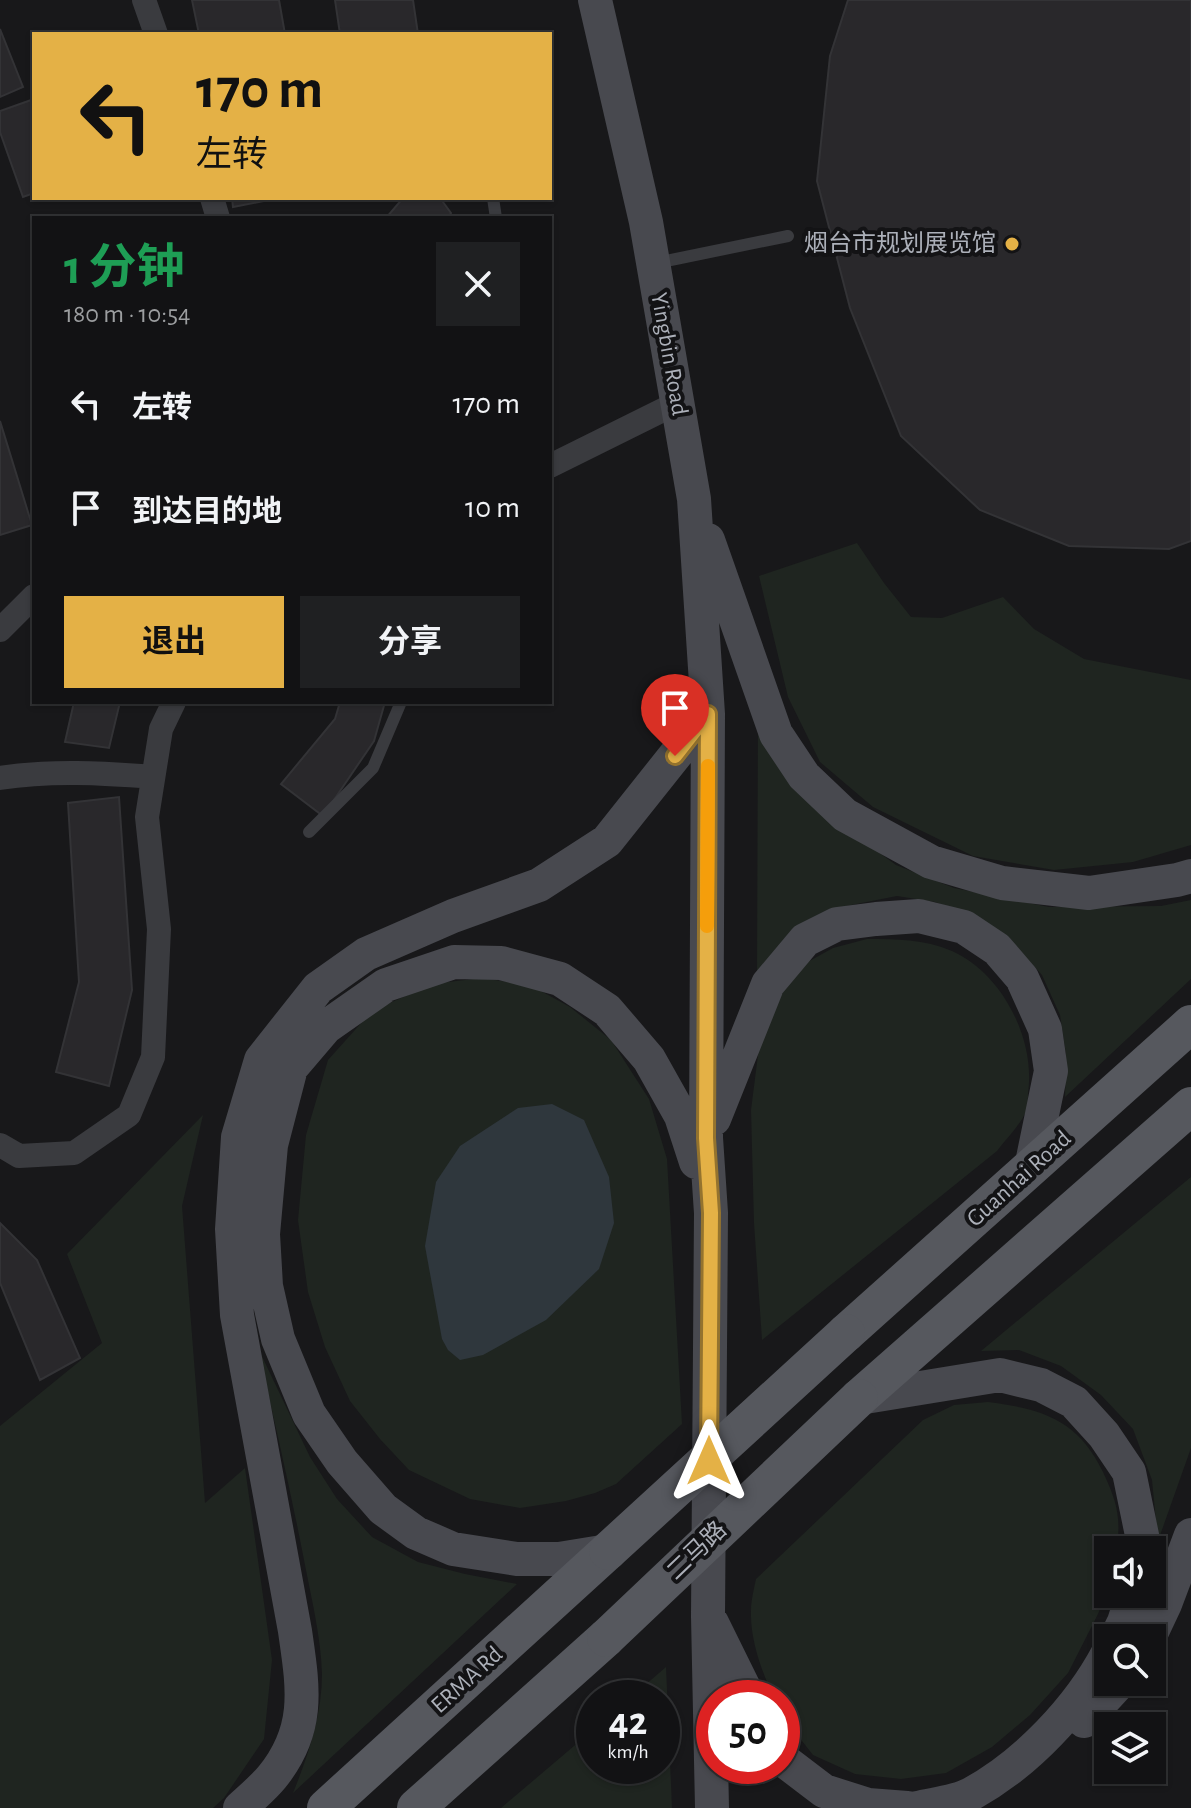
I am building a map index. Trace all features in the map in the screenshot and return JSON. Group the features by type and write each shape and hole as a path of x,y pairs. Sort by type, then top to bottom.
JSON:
{"main road":[{"name":"Yingbin Road","path":"595,0 646,222 694,499 708,714 706,1138 711,1213"},
{"path":"694,499 776,734 804,776 845,815 931,862 1002,883 1089,893 1191,876"},
{"path":"240,1808 272,1777 291,1748 302,1712 295,1631 237,1315 232,1229 238,1137 261,1060 318,988 366,954 453,916 539,885 607,841 708,714"},
{"path":"706,1138 768,984 805,940 837,924 919,916 964,927 997,949 1022,978 1045,1029 1051,1071 1031,1168"},
{"path":"608,1551 559,1559 517,1559 453,1549 416,1533 383,1509 342,1462 309,1414 278,1339 266,1286 263,1234 271,1145 291,1068 326,1027 386,985 454,962 501,963 560,979 607,1010 649,1059 681,1116 711,1213 708,1616 712,1808"},
{"name":"Guanhai Road","path":"608,1551 1191,1024"},
{"name":"二马路","path":"422,1804 606,1638 859,1398 1191,1106"},
{"path":"859,1398 1000,1375 1041,1385 1074,1402 1104,1435 1129,1472 1142,1536"},
{"path":"1156,1624 1183,1578 1191,1535"},
{"name":"ERMA Rd","path":"326,1808 608,1551"},
{"path":"708,1616 740,1680"},
{"path":"917,1808 969,1795 1020,1760 1072,1709 1094,1675"},
{"path":"991,1808 1067,1740 1107,1696"},
{"path":"800,1773 824,1791 868,1805 907,1808"}],"street":[{"path":"144,0 155,32"},
{"path":"552,465 677,403"},
{"path":"0,630 32,598"},
{"path":"0,1145 19,1156 74,1153 129,1115 153,1057 159,929 147,817 161,729 173,704"},
{"path":"0,778 25,774 104,773 153,777"}],"lane":[{"path":"653,264 788,236"},
{"path":"309,832 373,768 400,704"}],"shaded area":[{"path":"857,543 911,617 942,618 1003,597 1034,629 1084,659 1191,680 1191,845 1133,862 1054,870 973,856 873,807 820,762 788,697 759,576"},
{"path":"758,713 829,816 896,865 954,888 1049,907 1161,906 1191,900 1191,979 1065,1097 1066,1054 1060,1015 1042,975 1012,942 975,916 935,902 897,896 831,909 757,973"},
{"path":"867,939 910,940 941,947 970,961 986,975 1012,1010 1021,1031 1029,1073 1027,1109 997,1151 762,1340 754,1223 751,1110 759,1047 776,995 804,964 833,948"},
{"path":"481,978 530,985 570,1007 611,1040 649,1099 667,1159 682,1424 616,1484 566,1501 520,1508 470,1499 409,1470 350,1401 325,1347 308,1292 298,1220 306,1135 328,1060 372,1011 432,984"},
{"path":"552,1104 584,1120 609,1177 614,1223 599,1269 546,1320 483,1355 460,1360 448,1350 442,1339 425,1246 436,1182 460,1146 518,1108"},
{"path":"203,1115 182,1206 205,1503 245,1468 272,1660 264,1739 224,1798 213,1808 0,1808 0,1426 102,1343 67,1254"},
{"path":"1191,1177 1191,1448 1160,1536 1152,1480 1133,1429 1101,1395 1061,1366 1019,1350 981,1351"},
{"path":"258,1348 310,1457 337,1499 372,1537 418,1562 517,1584 293,1793 317,1720 321,1660 300,1538"},
{"path":"988,1402 1042,1414 1070,1429 1093,1454 1115,1501 1118,1531 1118,1536 1094,1536 1094,1608 1101,1608 1068,1673 1030,1715 992,1747 946,1773 901,1779 855,1774 813,1755 800,1738 800,1680 766,1680 751,1622 756,1579 923,1420 954,1405"},
{"path":"666,1667 667,1680 651,1680"},
{"path":"576,1744 576,1784 671,1784 672,1808 501,1808"}],"building":[{"path":"192,0 279,0 285,32 199,32"},
{"path":"335,0 413,0 418,32 340,32"},
{"name":"烟台市规划展览馆","path":"848,0 1191,0 1191,541 1169,549 1069,546 980,510 901,436 850,308 817,181 830,56"},
{"path":"0,29 23,87 0,97"},
{"path":"32,100 32,194 23,197 0,132 0,111"},
{"path":"232,200 269,200 233,207"},
{"path":"401,200 441,200 451,213 449,216 388,216"},
{"path":"0,421 32,525 0,535"},
{"path":"74,704 120,704 109,748 65,742"},
{"path":"339,704 384,704 374,741 323,816 281,784 335,719"},
{"path":"119,797 132,990 109,1086 56,1072 79,982 68,803"},
{"path":"0,1223 37,1260 80,1358 40,1380 0,1283"}],"slow traffic":[{"path":"707,926 708,766"}],"place":[{"name":"烟台市规划展览馆","path":"1012,244"}],"route":[{"path":"675,756 708,714 706,1138 711,1213 709,1461"}]}
